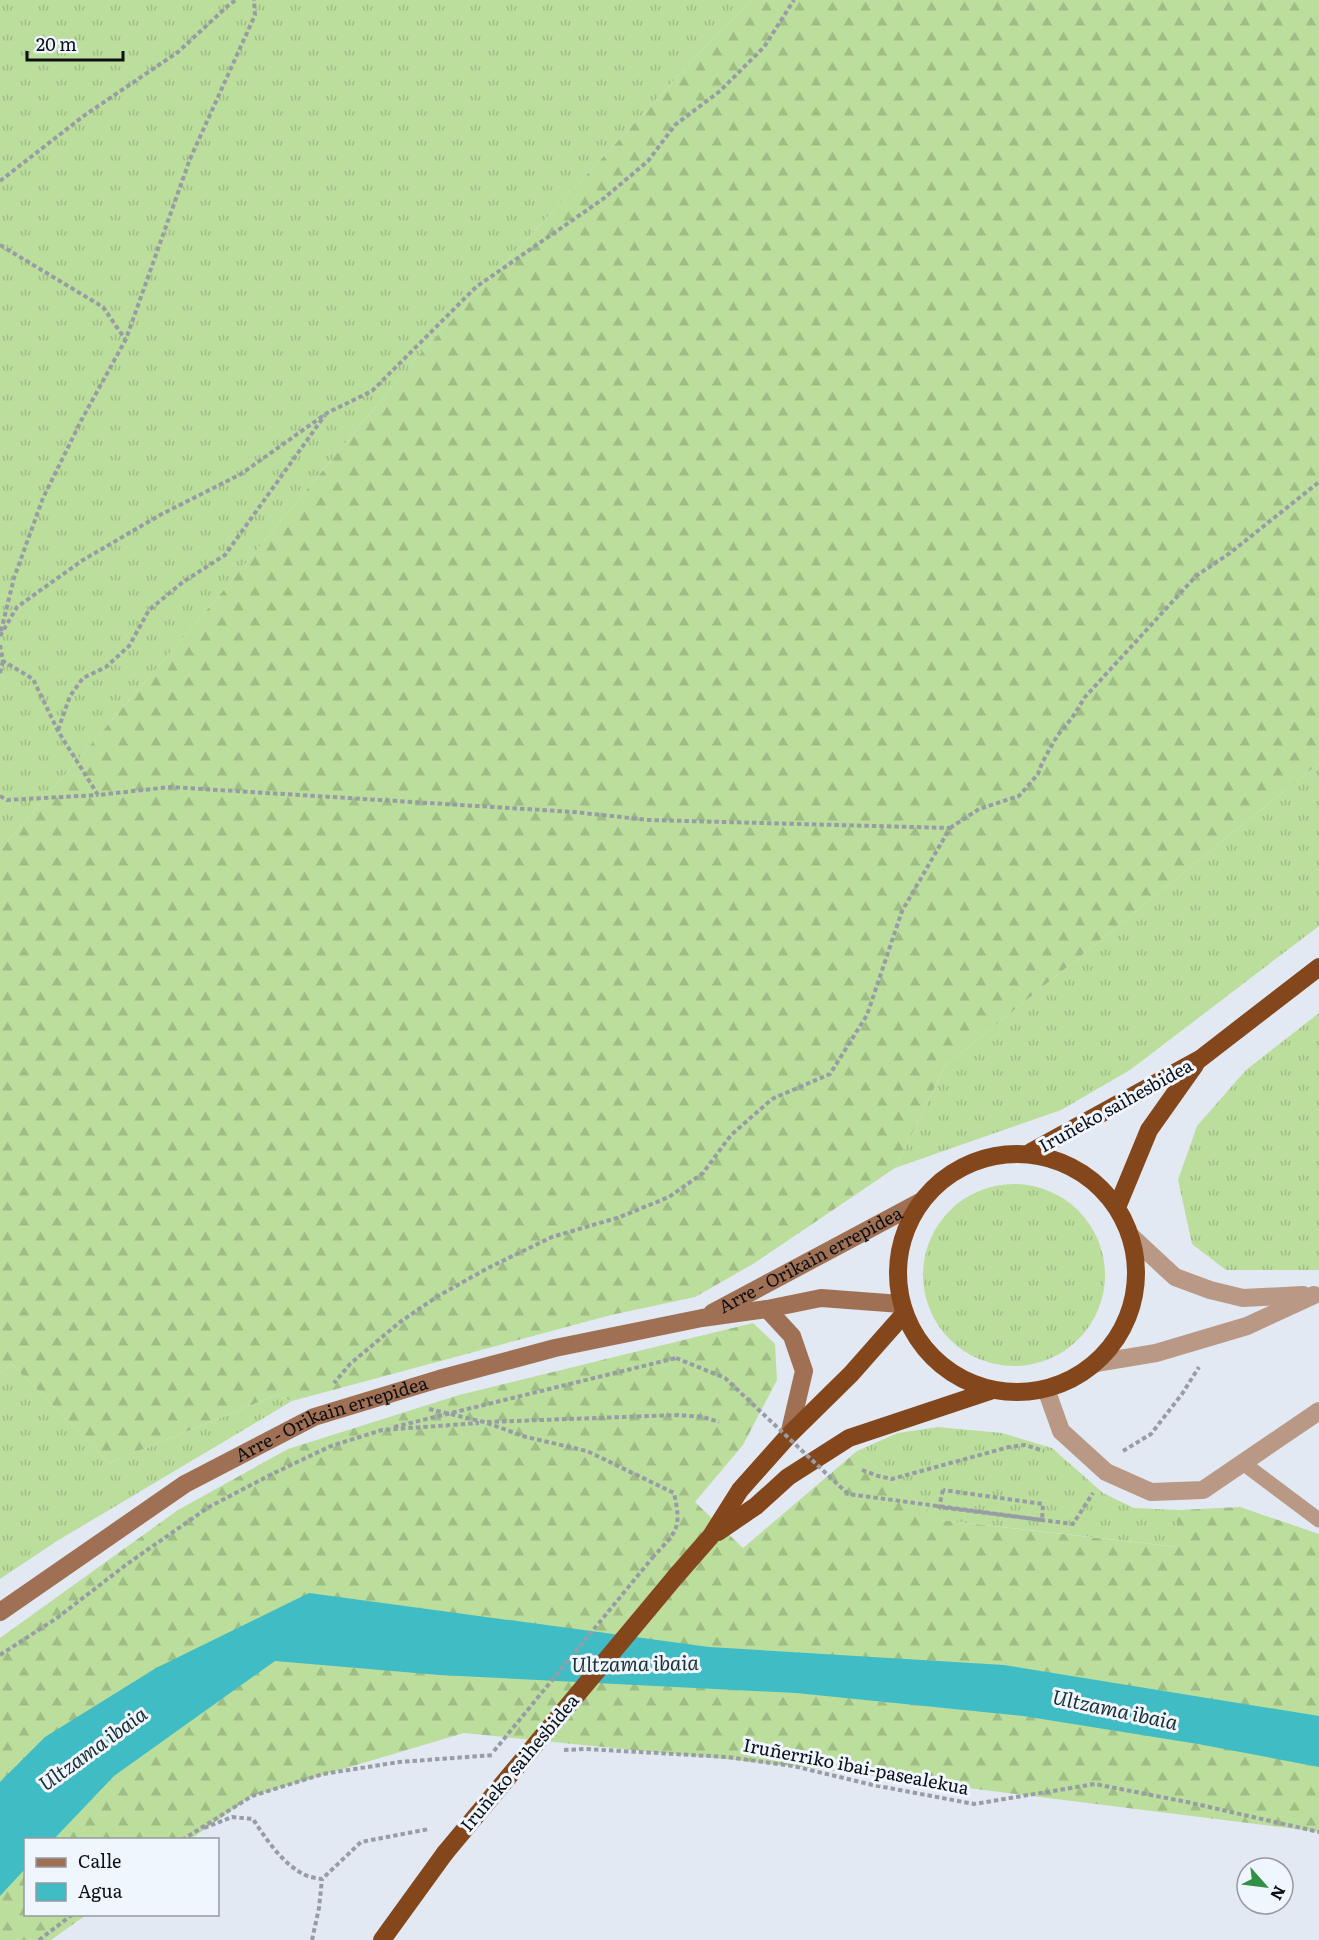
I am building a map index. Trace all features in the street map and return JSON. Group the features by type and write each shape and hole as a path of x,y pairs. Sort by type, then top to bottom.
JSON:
{"highway":[{"name":"Iruñeko saihesbidea","path":"1031,1152 1200,1059 1319,967"},
{"name":"Iruñeko saihesbidea","path":"1118,1205 1149,1130 1200,1059"},
{"path":"1031,1152 1080,1171 1118,1205 1132,1237 1137,1283 1124,1326 1096,1363 1072,1379 1046,1389 1020,1392 993,1390 964,1380 939,1364 918,1341 903,1309 897,1261 920,1202 969,1162 1031,1152"},
{"name":"Iruñeko saihesbidea","path":"382,1940 445,1853 675,1576 711,1536 740,1490 789,1435 851,1374 903,1309"},
{"name":"Iruñeko saihesbidea","path":"711,1536 756,1506 788,1477 849,1438 993,1390"}],"main road":[{"name":"Arre - Orikain errepidea","path":"702,1318 750,1290 920,1202"},
{"name":"Arre - Orikain errepidea","path":"0,1612 185,1484 314,1417 439,1379 555,1348 702,1318 767,1309 821,1298 903,1309"},
{"name":"Arre - Orikain errepidea","path":"767,1309 792,1336 804,1371 789,1435"}],"street":[{"path":"1132,1237 1175,1277 1210,1290 1243,1298 1316,1294"},
{"path":"1096,1363 1156,1353 1247,1326 1316,1294"},
{"path":"1046,1389 1061,1431 1106,1472 1151,1492 1203,1490 1319,1411"}],"lane":[{"path":"1243,1463 1319,1520"}],"path":[{"path":"0,181 85,115 178,52 237,0"},
{"path":"0,634 14,578 44,498 81,419 126,339 190,159 255,15 254,0"},
{"path":"0,634 17,607 83,560 160,514 242,474 327,413 372,391 476,287 603,199 648,161 675,125 720,90 764,47 794,0"},
{"path":"0,245 103,308 126,339"},
{"path":"58,731 70,696 83,678 106,667 129,646 149,610 183,582 225,555 327,413"},
{"path":"335,1411 327,1392 350,1364 400,1322 438,1296 488,1268 552,1237 620,1217 669,1197 703,1173 731,1135 772,1100 830,1074 867,1015 902,911 950,828 979,808 1019,796 1038,774 1057,736 1085,697 1196,576 1230,553 1319,482"},
{"path":"0,645 3,661 0,673"},
{"path":"3,661 33,679 58,731 98,795"},
{"path":"0,796 8,800 98,795 170,786 574,812 650,820 950,828"},
{"path":"0,1655 57,1618 209,1507 331,1446 382,1430 676,1358 725,1378 848,1494 1042,1520 1043,1504 943,1490 939,1507 1073,1524 1094,1491"},
{"path":"1122,1452 1151,1434 1182,1394 1205,1358"},
{"path":"423,1407 484,1422 526,1437 587,1451 674,1493 678,1511 676,1532 481,1766"},
{"path":"382,1430 484,1422 678,1415 703,1417 719,1422"},
{"path":"862,1470 892,1479 981,1453 1025,1445 1043,1450 1052,1457"},
{"name":"Iruñerriko ibai-pasealekua","path":"553,1751 586,1749 726,1757 793,1766 873,1785 974,1804 1095,1784 1319,1832"},
{"path":"184,1838 252,1796 323,1774 399,1762 498,1755"},
{"path":"195,1831 232,1817 253,1819 268,1842 287,1862 304,1875 322,1879"},
{"path":"312,1940 322,1879 361,1842 429,1829 436,1820"},
{"path":"39,1940 71,1916"}],"green space":[{"path":"0,0 753,0 720,31 411,364 212,604 0,850"},
{"path":"753,0 1319,0 1319,763 945,1066 895,1168 753,1264 695,1297 611,1315 292,1401 276,1395 109,1463 11,1363 0,1373 0,850 212,604 411,364 720,31"},
{"path":"1319,763 1319,926 1130,1070 1061,1110 895,1168 945,1066"},
{"path":"1319,1013 1319,1270 1226,1270 1192,1244 1178,1180 1197,1126 1246,1070"},
{"path":"1014,1184 1049,1191 1078,1211 1098,1240 1105,1275 1098,1310 1078,1339 1049,1359 1014,1366 979,1359 950,1339 930,1310 923,1275 930,1240 950,1211 979,1191"},
{"path":"753,1323 775,1344 777,1380 743,1445 695,1502 743,1548 857,1451 940,1520 1177,1547 1178,1510 1240,1507 1319,1534 1319,1832 793,1766 464,1733 252,1796 192,1838 24,1838 24,1916 85,1916 51,1940 0,1940 0,1638 178,1510 288,1449 459,1395"},
{"path":"11,1363 109,1463 276,1395 292,1401 57,1541 0,1579 0,1373"},
{"path":"938,1427 1002,1433 1052,1448 1103,1493 1134,1508 1178,1510 1178,1547 940,1520 857,1451 898,1433"}],"water":[{"name":"Ultzama ibaia","path":"309,1593 709,1647 1004,1665 1319,1716 1319,1767 1198,1744 1023,1716 796,1693 439,1675 275,1661 114,1776 55,1838 24,1838 24,1870 0,1896 0,1782 45,1737 156,1668"}]}
